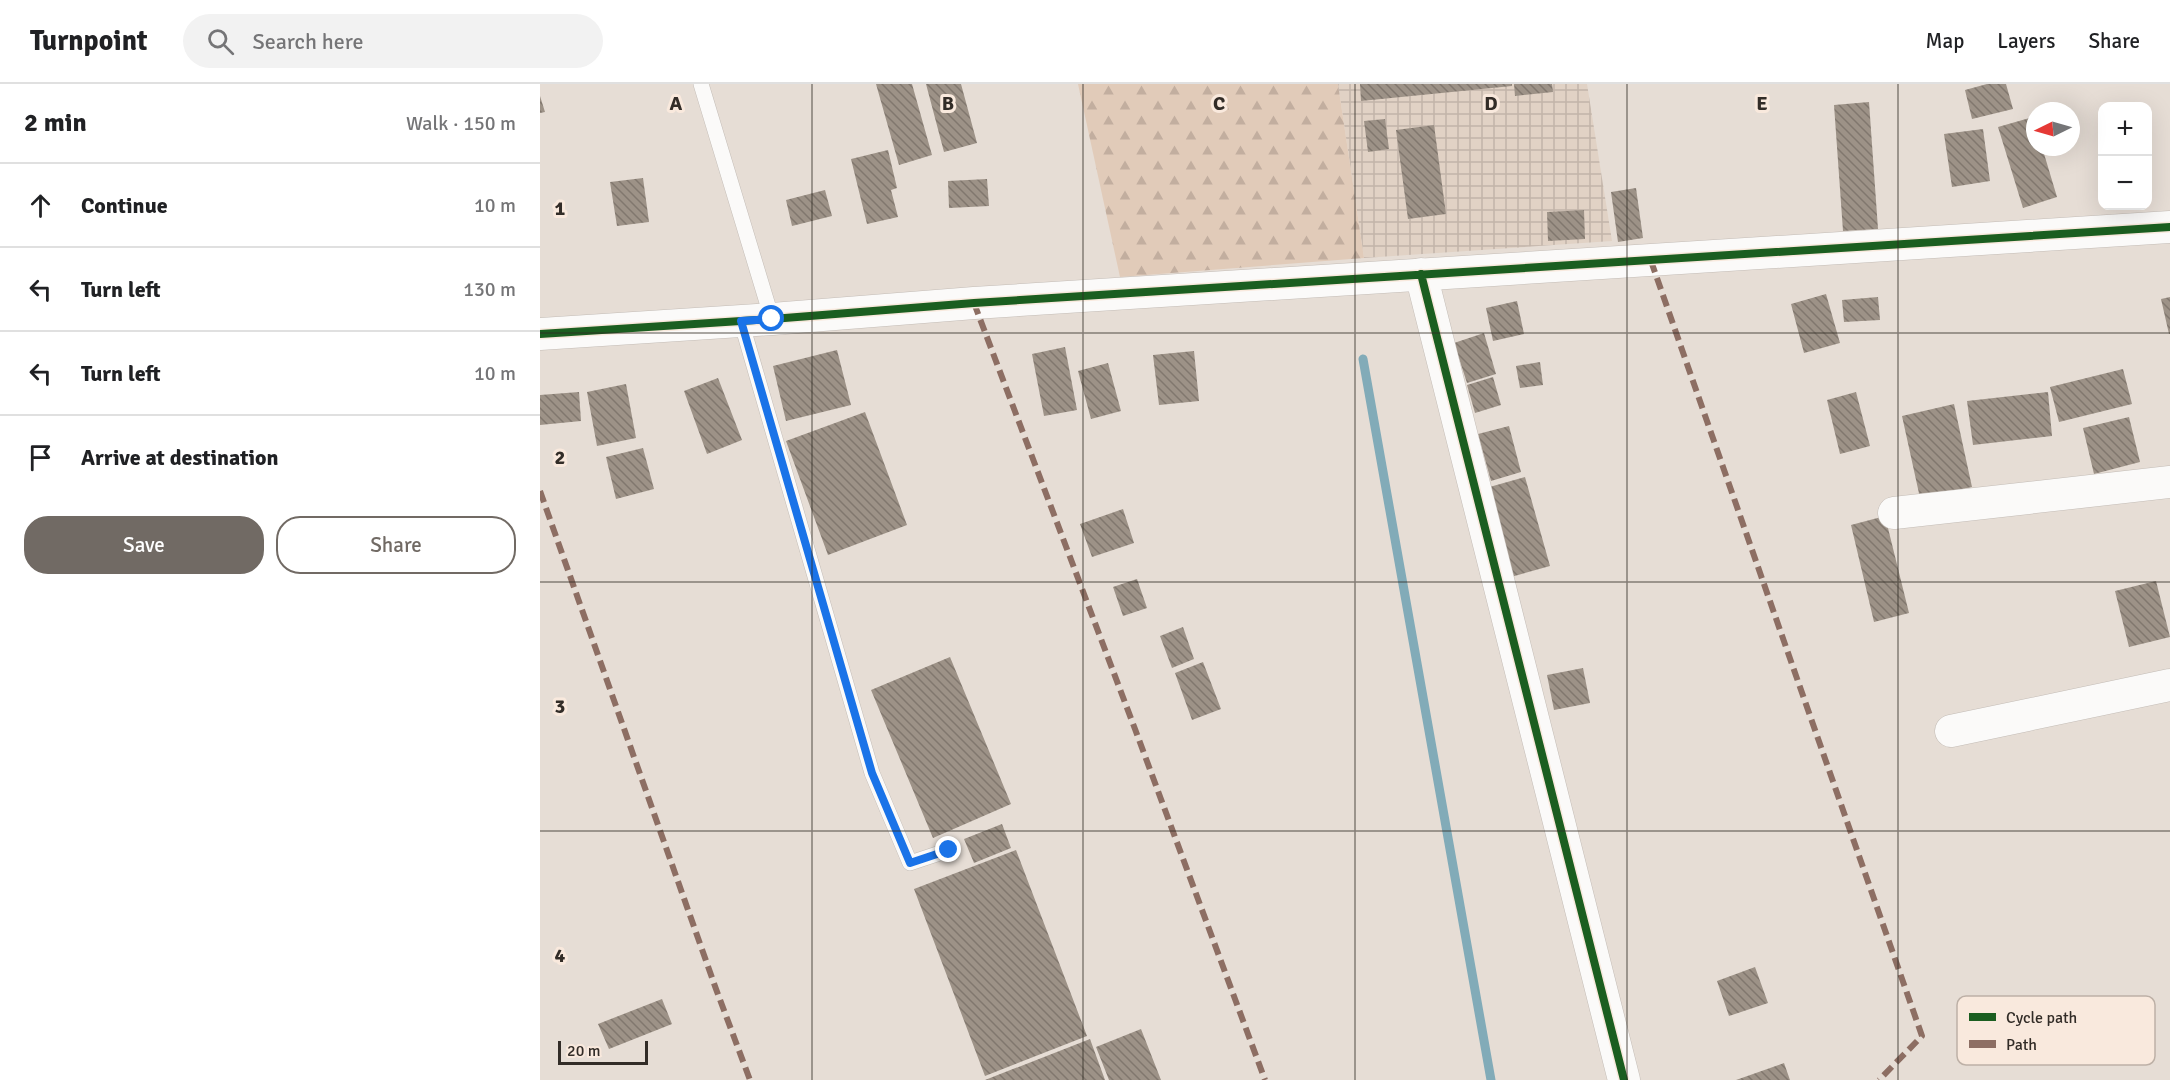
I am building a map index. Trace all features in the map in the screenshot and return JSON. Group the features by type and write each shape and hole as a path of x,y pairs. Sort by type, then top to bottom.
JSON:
{"street":[{"path":"540,334 974,303 2170,227"},
{"path":"1421,274 1624,1080"},
{"path":"1894,513 2170,482"},
{"path":"1951,731 2170,685"}],"lane":[{"path":"701,84 772,319"},
{"path":"741,321 872,773 910,863 949,850"}],"shaded area":[{"path":"1338,84 1587,84 1612,241 1364,258"}],"green space":[{"path":"1078,84 1338,84 1364,258 1120,277"}],"building":[{"path":"876,84 912,84 932,155 899,165"},
{"path":"926,84 961,84 977,143 944,152"},
{"path":"1360,84 1512,84 1512,86 1361,101"},
{"path":"1514,84 1552,84 1553,92 1515,96"},
{"path":"1987,84 2006,84 2013,109 1972,119 1965,90"},
{"path":"540,96 545,112 540,113"},
{"path":"1869,102 1878,229 1843,231 1834,105"},
{"path":"1385,119 1389,149 1368,152 1364,121"},
{"path":"2026,119 2026,156 2045,156 2057,197 2023,208 1998,127"},
{"path":"1434,125 1446,214 1408,219 1396,130"},
{"path":"1983,129 1990,181 1952,187 1944,134"},
{"path":"888,150 897,188 891,190 898,217 867,224 851,159"},
{"path":"643,178 649,222 617,226 610,182"},
{"path":"987,179 989,206 949,208 948,181"},
{"path":"1636,188 1643,238 1618,242 1611,192"},
{"path":"825,190 832,216 792,226 786,200"},
{"path":"1584,210 1585,239 1548,241 1547,212"},
{"path":"1826,294 1840,343 1804,353 1791,304"},
{"path":"1878,297 1880,320 1844,322 1842,300"},
{"path":"2170,297 2170,334 2169,334 2161,299"},
{"path":"1517,301 1524,334 1493,341 1486,308"},
{"path":"1484,333 1496,374 1467,383 1454,343"},
{"path":"1065,347 1077,410 1044,416 1032,354"},
{"path":"837,350 851,405 786,421 773,366"},
{"path":"1194,351 1199,401 1159,405 1153,355"},
{"path":"1540,362 1543,385 1520,388 1516,366"},
{"path":"1108,363 1121,411 1091,419 1078,371"},
{"path":"2123,369 2132,404 2059,422 2050,387"},
{"path":"1493,377 1501,405 1475,413 1467,385"},
{"path":"718,378 742,440 707,454 684,391"},
{"path":"626,384 636,438 597,446 587,392"},
{"path":"579,392 581,421 540,425 540,395"},
{"path":"1856,392 1870,446 1840,454 1827,400"},
{"path":"2048,392 2052,436 1973,445 1967,401"},
{"path":"1954,404 1972,487 1920,498 1902,416"},
{"path":"865,412 907,525 828,555 786,441"},
{"path":"2129,417 2140,462 2094,474 2083,428"},
{"path":"1509,426 1521,472 1491,481 1478,434"},
{"path":"643,448 654,489 616,499 606,457"},
{"path":"1525,477 1550,566 1511,577 1486,488"},
{"path":"1123,509 1134,543 1092,557 1080,524"},
{"path":"1885,516 1909,613 1874,622 1851,525"},
{"path":"1137,579 1147,608 1123,616 1113,587"},
{"path":"2156,581 2170,637 2129,647 2115,591"},
{"path":"1183,627 1194,659 1172,668 1160,636"},
{"path":"950,657 1011,804 933,838 871,690"},
{"path":"1203,662 1221,709 1192,720 1175,673"},
{"path":"1583,668 1590,703 1554,710 1547,675"},
{"path":"1002,824 1011,848 974,863 964,839"},
{"path":"1016,850 1087,1036 985,1076 914,889"},
{"path":"1755,967 1768,1003 1729,1016 1717,981"},
{"path":"662,999 672,1024 609,1049 598,1024"},
{"path":"1141,1029 1161,1080 1109,1080 1096,1047"},
{"path":"1090,1039 1105,1080 985,1080"},
{"path":"1784,1063 1790,1080 1736,1080"}],"waterway":[{"path":"1363,359 1491,1080"}],"marked path":[{"path":"1651,261 1922,1036 1879,1080"},
{"path":"974,303 1265,1080"},
{"path":"540,491 750,1080"}],"cycle path":[{"path":"540,334 974,303 2170,227"},
{"path":"1421,274 1624,1080"}],"route":[{"path":"772,319 741,321 872,773 910,863 949,850"}]}
